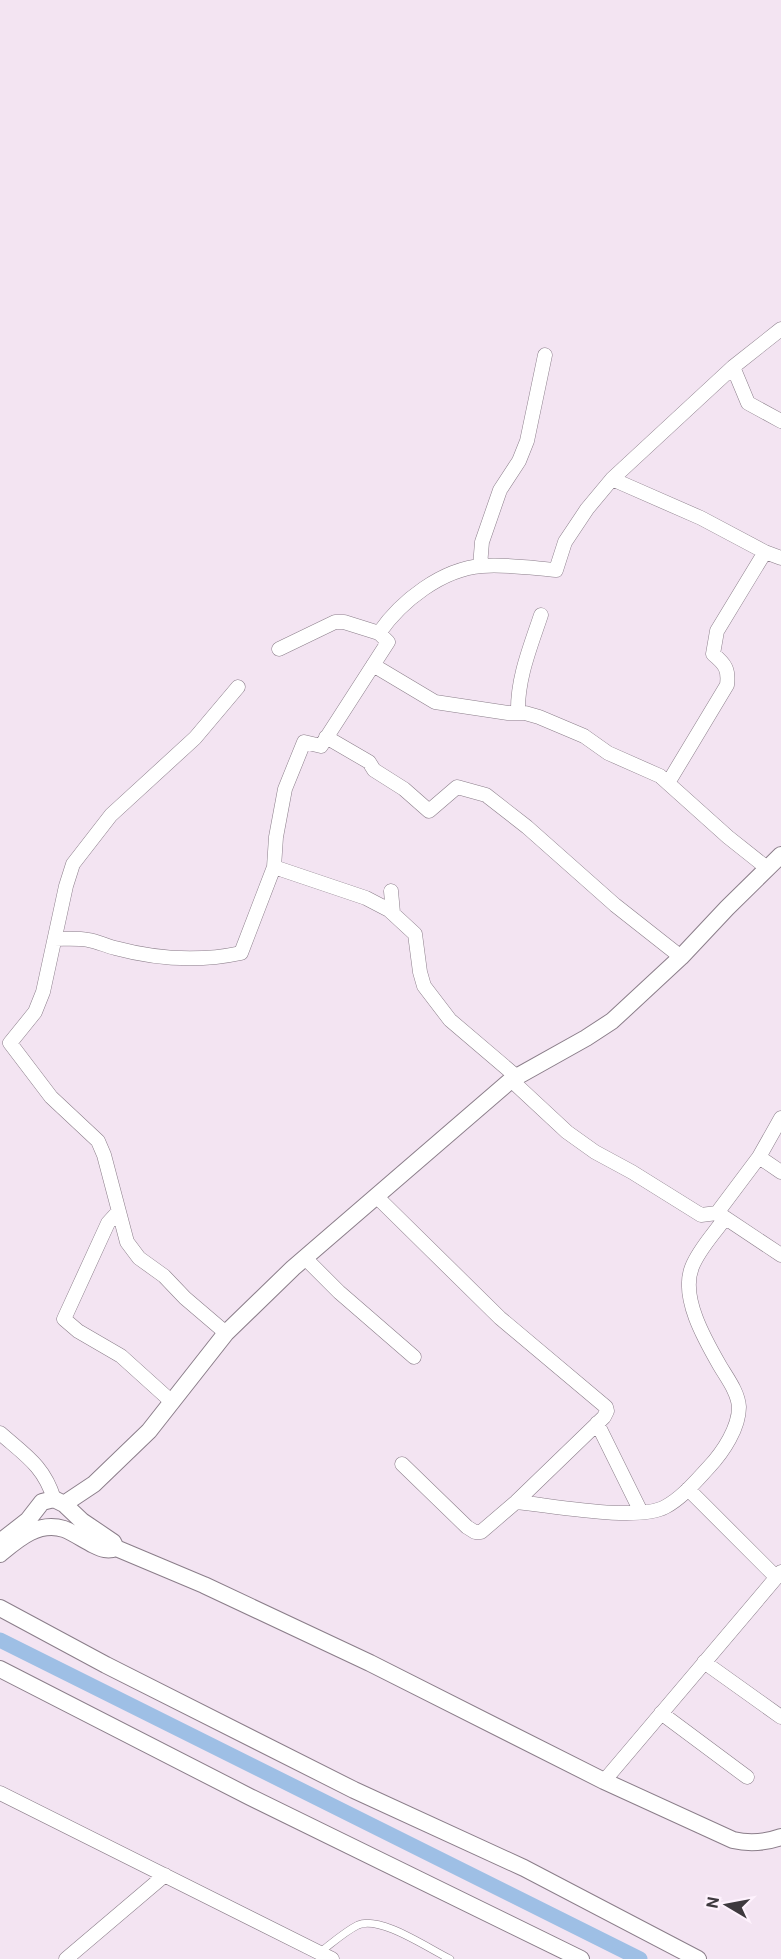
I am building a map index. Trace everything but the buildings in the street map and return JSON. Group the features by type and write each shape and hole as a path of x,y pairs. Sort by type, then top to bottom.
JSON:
{"street":[{"path":"379,633 391,616 448,574 480,566 556,570 565,542 587,509 612,479 733,367 781,328"},
{"path":"480,566 483,542 500,490 519,461 527,441 545,355"},
{"path":"733,367 748,403 781,421"},
{"path":"612,479 701,518 781,558"},
{"path":"668,783 727,685 726,666 713,654 717,631 765,552"},
{"path":"518,713 517,697 522,673 541,615"},
{"path":"55,939 88,939 115,948 192,959 218,958 241,953 274,867 276,837 285,789 304,742 321,746 388,642 379,633 344,622 335,622 279,649"},
{"path":"373,665 435,702 525,713 584,736 608,753 660,776 728,837 767,868"},
{"path":"226,1334 164,1276 139,1258 128,1242 98,1141 51,1097 5,1046 35,1012 43,992 73,864 111,815 195,738 238,687"},
{"path":"326,738 369,762 374,770 404,789 429,811 457,787 486,795 527,827 615,905 681,957"},
{"path":"62,1504 94,1484 149,1431 226,1334 293,1268 514,1079 612,1021 681,957 781,855"},
{"path":"274,867 366,898 393,914 415,934 424,987 450,1020 567,1132 595,1152 701,1215 721,1216 781,1255"},
{"path":"391,891 393,914"},
{"path":"516,1502 610,1512 650,1512 665,1507 688,1489 714,1461 734,1429 739,1407 735,1392 701,1333 689,1287 691,1270 781,1118"},
{"path":"759,1157 781,1172"},
{"path":"377,1197 500,1318 606,1407 607,1411 516,1502 481,1532 475,1532 467,1527 402,1464"},
{"path":"118,1212 108,1223 64,1319 121,1356 172,1402"},
{"path":"306,1259 339,1292 414,1357"},
{"path":"597,1423 641,1512"},
{"path":"0,1433 38,1466 49,1482 68,1520 58,1528"},
{"path":"604,1781 779,1574 688,1489"},
{"path":"0,1542 28,1520 42,1502 62,1504 113,1542 116,1548 204,1585 349,1653 604,1781 733,1840 748,1844 781,1838"},
{"path":"0,1554 29,1533 44,1528 58,1528 70,1532 102,1548 110,1550 116,1548"},
{"path":"0,1608 354,1790 524,1868 698,1959"},
{"path":"704,1662 781,1717"},
{"path":"0,1669 250,1797 581,1959"},
{"path":"661,1713 747,1777"},
{"path":"1,1795 165,1875 316,1956 333,1959"},
{"path":"66,1959 165,1875"}],"lane":[{"path":"316,1956 359,1924 369,1922 382,1925 450,1959"}],"waterway":[{"path":"0,1640 640,1959"}]}
